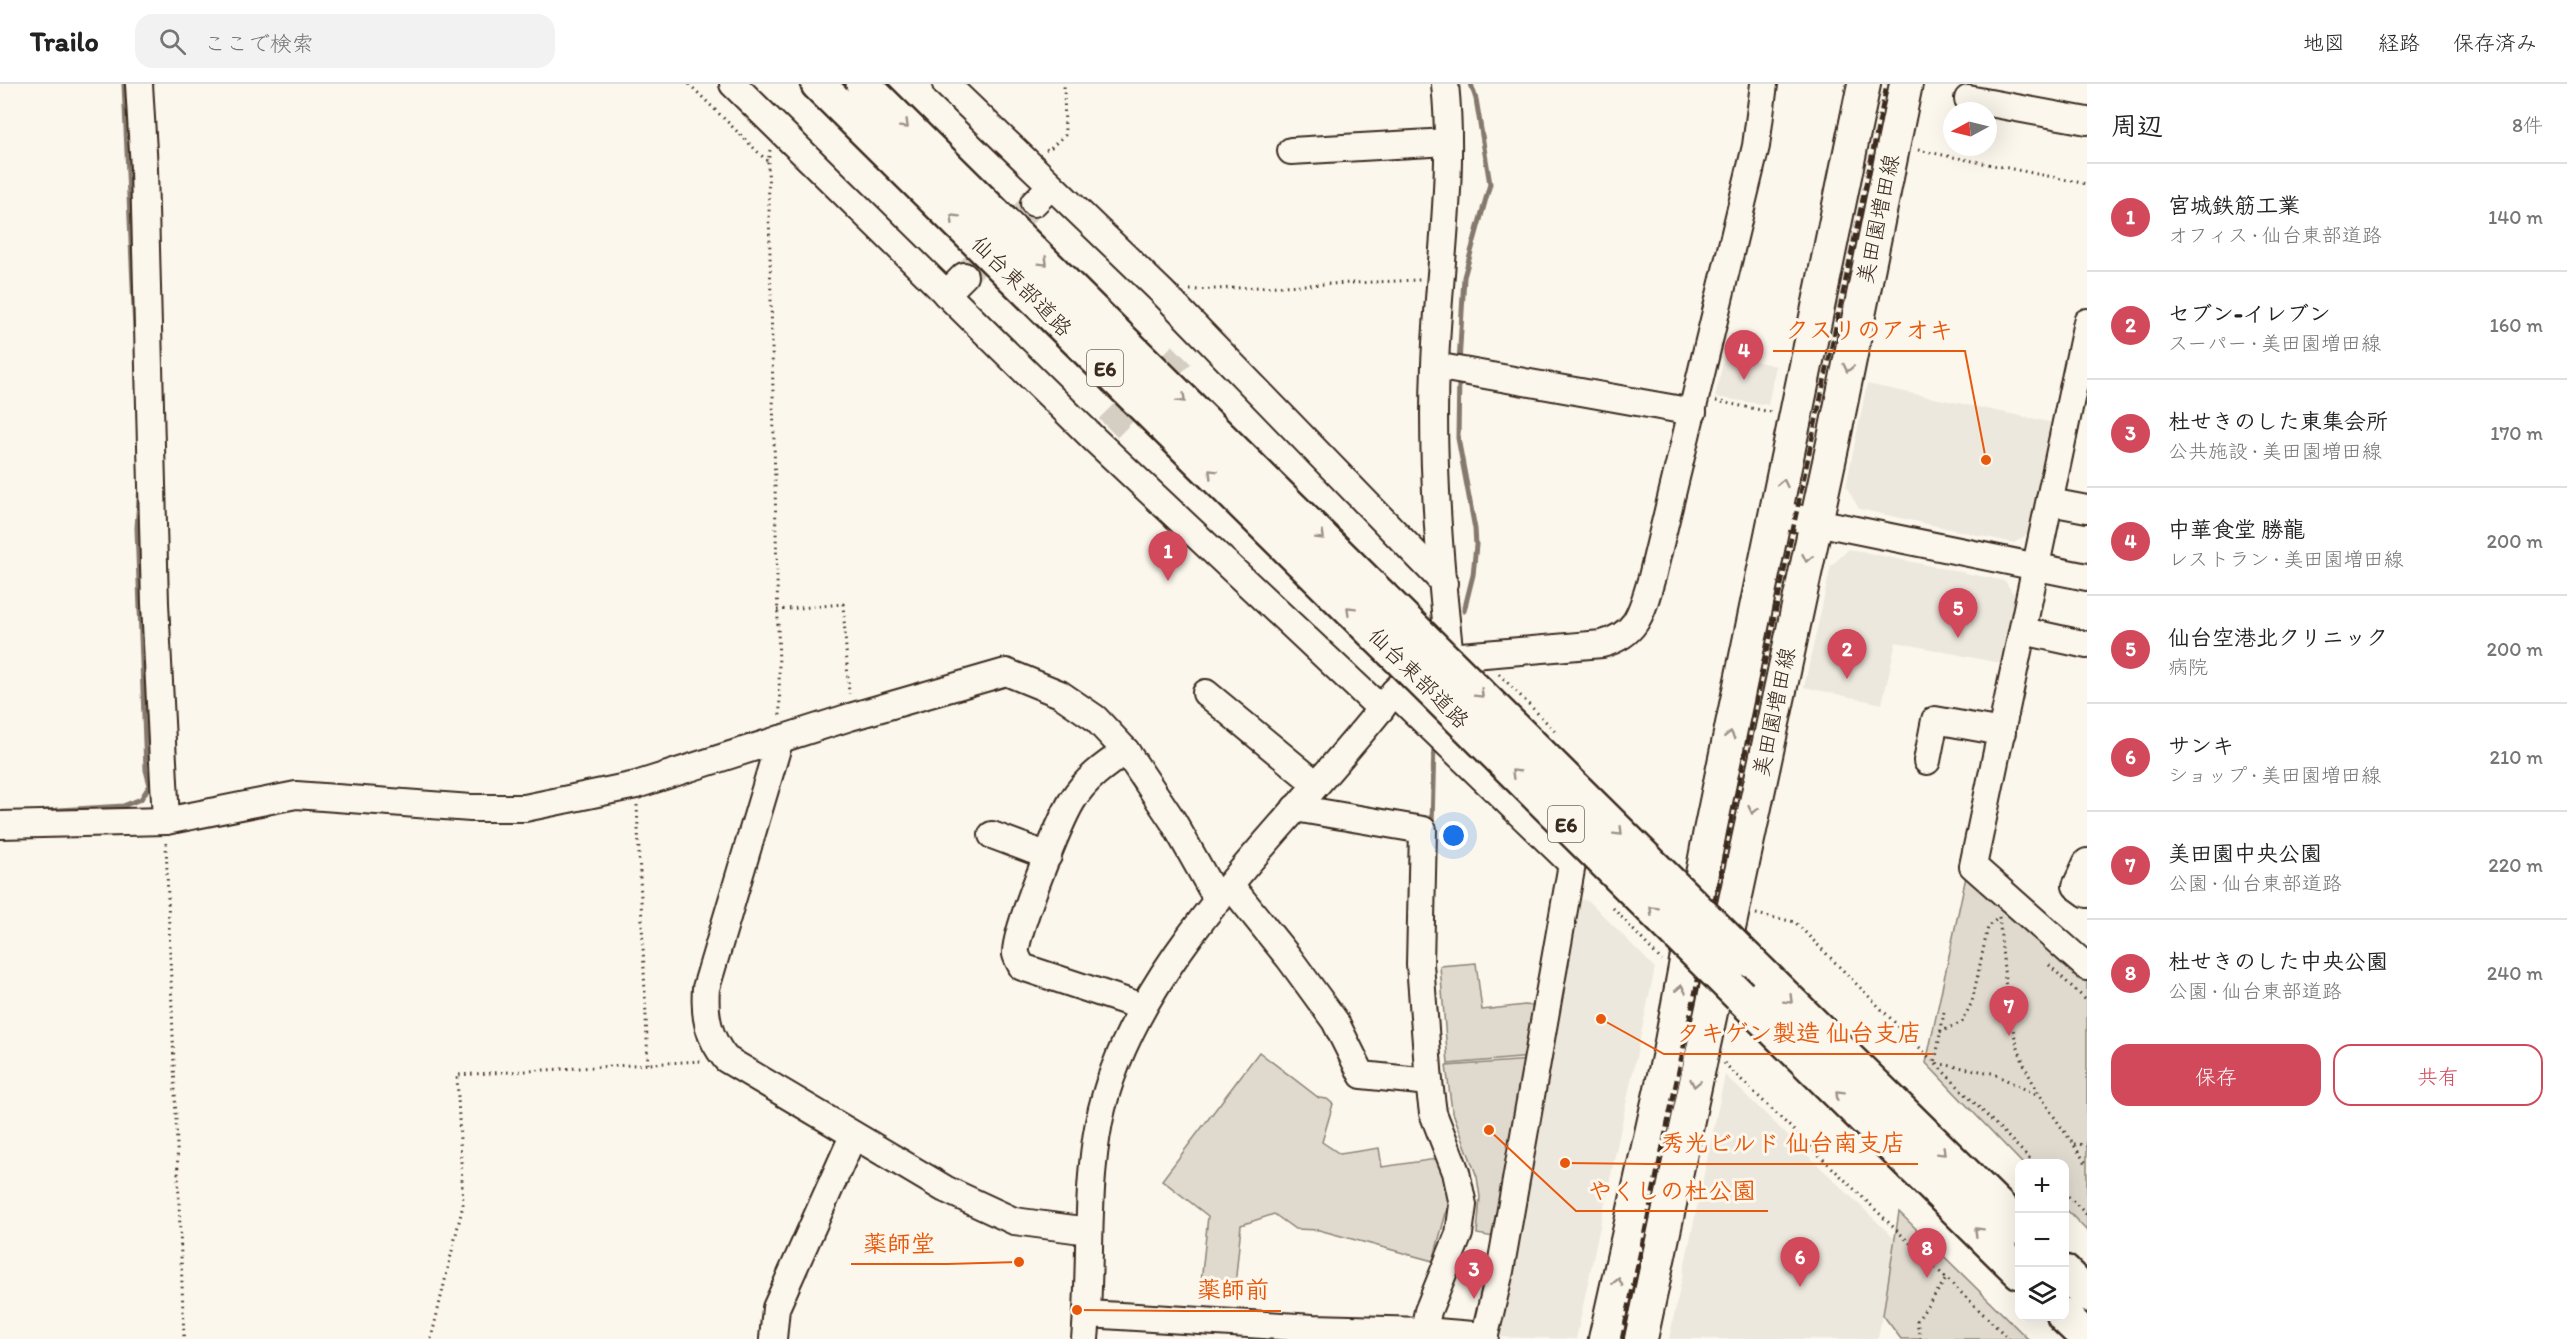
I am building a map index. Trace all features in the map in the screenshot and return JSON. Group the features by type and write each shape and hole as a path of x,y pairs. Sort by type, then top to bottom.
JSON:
{"highway":[{"name":"仙台東部道路","path":"818,84 2015,1268"},
{"name":"仙台東部道路","path":"863,84 2015,1224"},
{"path":"2069,1277 2087,1295"},
{"path":"2069,1321 2087,1338"}],"main road":[{"name":"美田園増田線","path":"1605,1339 1669,1053 1710,831 1864,84"},
{"name":"美田園増田線","path":"1641,1339 1906,84"}],"street":[{"path":"139,84 144,169 155,603 166,821"},
{"path":"733,84 946,294 1102,434 1388,700 1572,864 1500,1271 1484,1337 1087,1327 1092,1168 1099,1120 1117,1063 1143,1007 1178,954 1224,893 1295,808 1388,700 1417,668 1432,661 1450,657 1602,644 1629,632 1643,606 1652,577 1756,146 1764,84"},
{"path":"946,84 1043,194 1161,291 1195,340 1444,583"},
{"path":"1445,84 1448,142 1441,279 1451,369 1436,482 1450,657"},
{"path":"1968,99 2087,121"},
{"path":"1291,151 1448,142"},
{"path":"946,294 964,276"},
{"path":"2087,322 1973,866 2087,967"},
{"path":"1451,369 1694,405"},
{"path":"2050,502 2087,509"},
{"path":"1777,514 2087,577"},
{"path":"2023,631 2087,645"},
{"path":"0,825 166,821 296,795 471,808 525,808 636,784 850,717 1006,672 1060,694 1095,718 1126,751 1224,893 1289,958 1335,1021 1362,1075 1430,1082"},
{"path":"1206,693 1316,784"},
{"path":"1927,761 1935,720 2002,732"},
{"path":"780,739 706,987 705,1004 708,1029 726,1059 945,1189 1014,1221 1089,1231"},
{"path":"1126,751 1097,771 1072,801 1048,856 1021,929 1016,953 1022,967 1143,1007"},
{"path":"1295,808 1423,830 1419,964 1433,1113 1456,1172 1463,1205 1459,1234 1428,1311 1423,1335"},
{"path":"992,835 1048,856"},
{"path":"2087,862 2076,885 2087,894"},
{"path":"773,1339 777,1308 853,1136"}],"path":[{"path":"689,84 768,162"},
{"path":"1039,142 1048,150 1065,135 1064,84"},
{"path":"775,126 768,162 780,739"},
{"path":"1910,149 2087,184"},
{"path":"1161,291 1441,279"},
{"path":"1694,405 1773,412"},
{"path":"777,610 843,604 850,717"},
{"path":"636,784 648,1064"},
{"path":"166,821 184,1339"},
{"path":"1997,888 2010,1014 2018,1046 2041,1097 2087,1165"},
{"path":"1611,906 1665,964"},
{"path":"1748,913 1795,922 2031,1159"},
{"path":"1940,1032 1962,1022 1972,1002 1988,927 1999,917"},
{"path":"1935,1063 1944,1012"},
{"path":"1718,1057 2009,1339"},
{"path":"431,1339 463,1206 458,1075 726,1059"},
{"path":"1935,1063 1992,1073 2041,1097"},
{"path":"2073,1144 2087,1145"},
{"path":"2069,1197 2087,1215"},
{"path":"1921,1264 1926,1258"},
{"path":"1920,1339 1917,1321 1947,1278"}],"shaded area":[{"path":"1725,354 1776,366 1768,405 1715,397"},
{"path":"1867,384 2054,423 2032,531 2014,543 1859,509 1846,486"},
{"path":"1849,549 2005,581 2017,599 2004,664 1896,642 1882,704 1804,687 1831,566"},
{"path":"1967,872 2087,979 2087,1231 2069,1212 2069,1159 2018,1159 1926,1063"},
{"path":"1581,899 1590,902 1655,968 1576,1339 1493,1337"},
{"path":"1476,963 1482,1010 1525,1005 1542,1007 1532,1057 1448,1064 1440,966"},
{"path":"1259,1052 1319,1098 1327,1099 1333,1104 1322,1142 1340,1154 1379,1148 1382,1167 1443,1158 1449,1202 1433,1261 1319,1230 1295,1229 1274,1214 1241,1225 1235,1286 1201,1283 1208,1216 1162,1180"},
{"path":"1531,1060 1499,1238 1477,1234 1480,1197 1477,1177 1452,1110 1446,1066"},
{"path":"1725,1075 1896,1240 1878,1339 1669,1339"},
{"path":"1899,1212 2028,1339 1901,1339 1883,1315"}],"waterway":[{"path":"124,84 135,331"},
{"path":"1459,364 1464,277 1490,184 1476,99 1471,84"},
{"path":"1459,376 1458,438 1476,545 1473,575 1464,611"},
{"path":"44,811 123,806 141,799 150,785 146,770 137,528 140,485"},
{"path":"1432,826 1434,743"},
{"path":"1468,1171 1474,1200"}],"tunnel":[{"path":"964,276 1034,203"},
{"path":"1108,428 1189,347"}],"railway":[{"path":"1622,1339 1887,84"}],"place":[{"name":"中華食堂 勝龍","path":"1744,380"},
{"name":"クスリのアオキ","path":"1986,460"},
{"name":"宮城鉄筋工業","path":"1168,581"},
{"name":"仙台空港北クリニック","path":"1958,638"},
{"name":"セブン-イレブン","path":"1847,679"},
{"name":"タキゲン製造 仙台支店","path":"1601,1019"},
{"name":"美田園中央公園","path":"2009,1036"},
{"name":"やくしの杜公園","path":"1489,1130"},
{"name":"秀光ビルド 仙台南支店","path":"1565,1163"},
{"name":"薬師堂","path":"1019,1262"},
{"name":"杜せきのした中央公園","path":"1927,1278"},
{"name":"サンキ","path":"1800,1287"},
{"name":"杜せきのした東集会所","path":"1474,1299"},
{"name":"薬師前","path":"1077,1310"}]}
